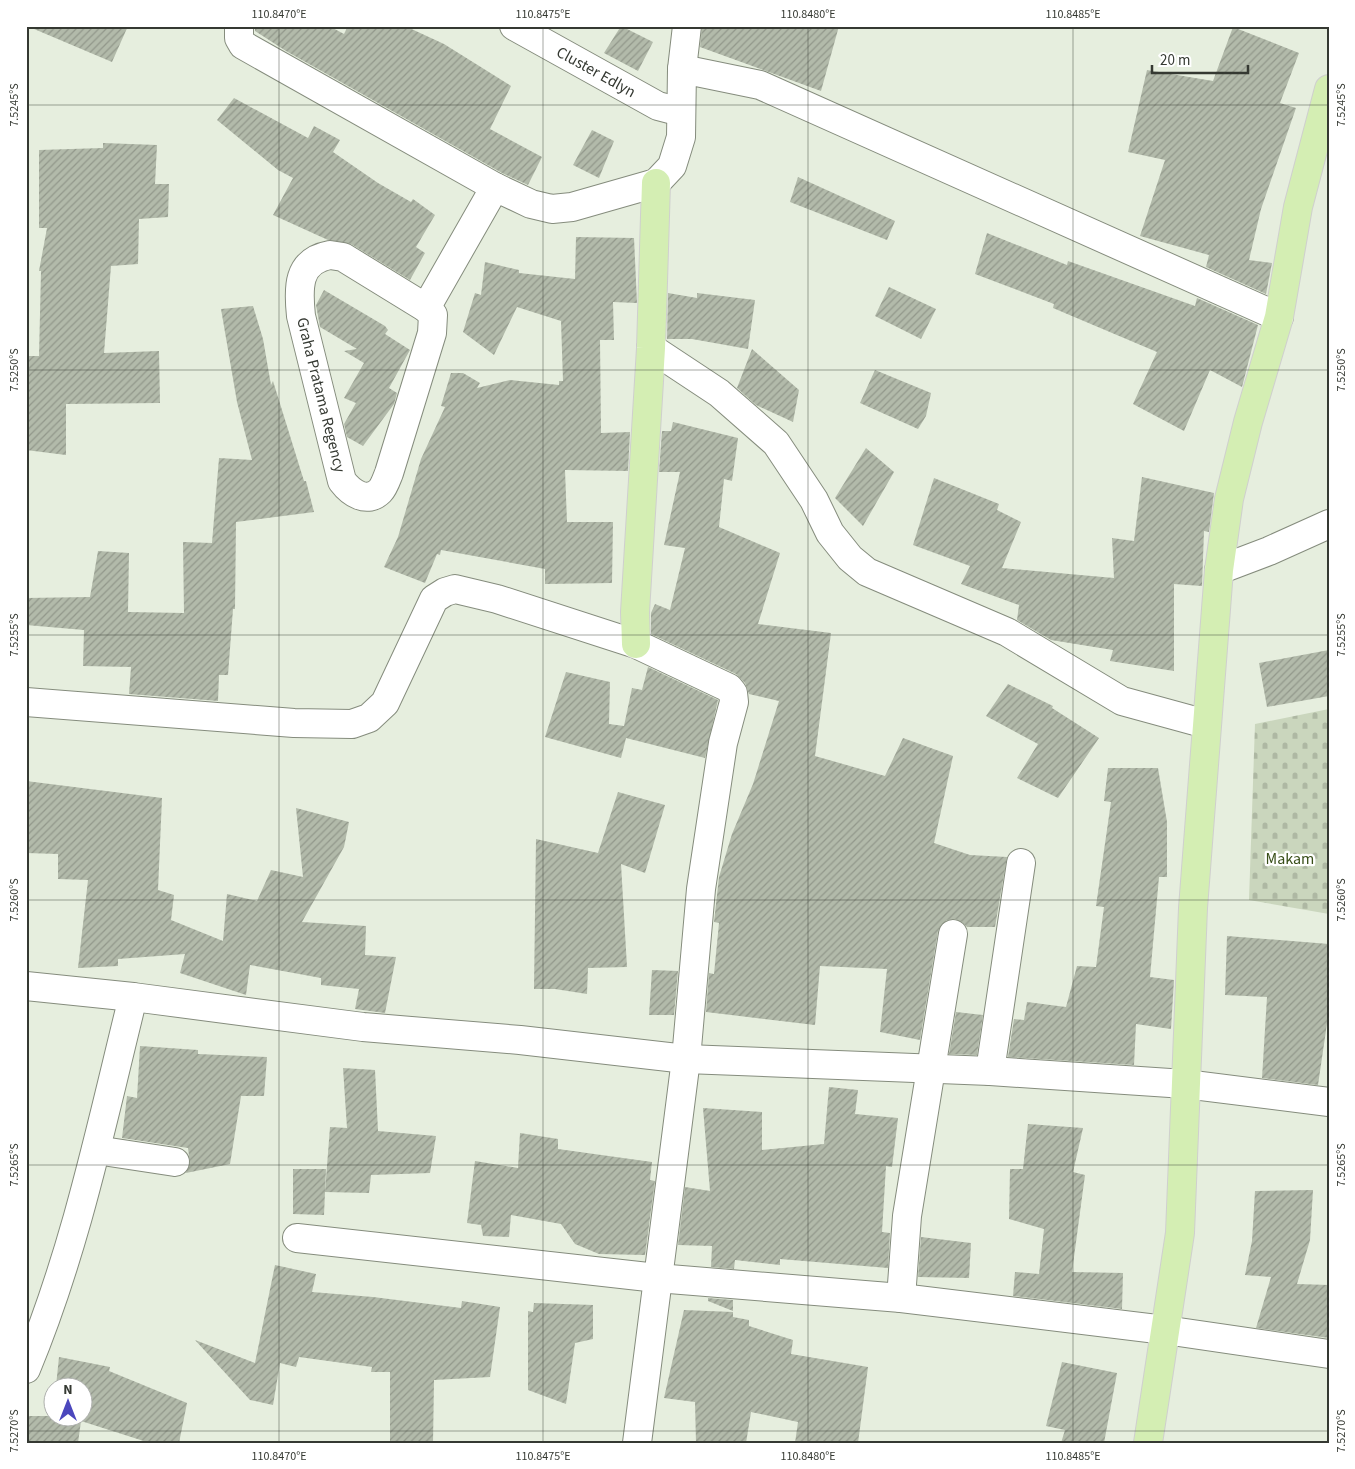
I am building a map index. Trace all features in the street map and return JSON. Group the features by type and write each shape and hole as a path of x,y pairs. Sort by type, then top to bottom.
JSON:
{"main road":[{"path":"1148,1443 1180,1233 1193,908 1219,570 1229,499 1248,422 1279,317 1298,207 1329,89"},
{"path":"636,644 635,612 651,348 656,183"}],"street":[{"path":"239,26 239,38 243,45 495,188 531,204 552,209 572,207 656,183 672,166 681,137 682,69 687,26"},
{"name":"Cluster Edlyn","path":"514,26 553,36 658,106 681,112"},
{"path":"682,69 760,85 1279,317"},
{"path":"426,308 495,188"},
{"name":"Graha Pratama Regency","path":"330,255 343,258 426,308 433,315 434,324 390,473 381,490 372,497 360,496 349,491 342,481 308,349 299,298 304,272 310,263 319,258 330,255"},
{"path":"651,348 719,393 776,443 814,500 830,533 850,558 867,572 1006,632 1122,701 1206,724"},
{"path":"1219,570 1269,551 1329,524"},
{"path":"26,702 294,723 352,724 369,718 385,703 434,599 444,592 455,590 498,599 636,644 729,688 733,693 734,702 723,743 701,888 686,1059 637,1443"},
{"path":"990,1071 1021,863"},
{"path":"901,1298 906,1216 953,934"},
{"path":"26,986 133,997 363,1027 520,1040 686,1059 932,1067 1186,1084 1329,1102"},
{"path":"26,1369 47,1319 78,1218 133,997"},
{"path":"96,1150 175,1162"},
{"path":"297,1238 657,1278 901,1298 1165,1330 1329,1354"}],"green space":[{"name":"Makam","path":"1329,709 1329,914 1249,900 1255,724"}],"building":[{"path":"27,26 128,26 112,62"},
{"path":"255,26 329,26 344,34 348,26 405,26 444,44 511,86 490,129 542,157 528,185 502,173 286,51 255,31"},
{"path":"621,26 653,42 638,71 604,53"},
{"path":"702,26 839,26 821,91 700,47"},
{"path":"1233,27 1299,53 1280,103 1296,108 1261,209 1249,260 1272,263 1266,294 1206,267 1209,255 1140,236 1165,160 1128,152 1147,70 1213,81"},
{"path":"234,98 308,138 314,126 340,140 333,152 378,183 411,202 413,199 435,215 416,247 425,253 410,280 351,244 328,240 273,215 293,178 278,170 217,120"},
{"path":"592,130 614,141 599,178 573,165"},
{"path":"103,143 157,145 155,184 169,184 168,217 139,219 138,264 111,266 104,353 159,351 160,403 66,404 66,455 26,450 26,356 39,356 41,271 39,271 47,228 39,228 39,150 103,148"},
{"path":"798,177 895,221 887,240 790,202"},
{"path":"987,233 1067,265 1068,261 1195,306 1197,298 1258,325 1242,387 1210,370 1184,431 1133,404 1157,352 1053,308 1054,304 975,274"},
{"path":"576,237 634,238 637,303 613,302 614,340 600,340 601,433 630,432 628,471 565,470 567,522 613,522 612,583 545,584 545,569 441,550 440,555 437,554 425,583 384,567 398,537 421,459 445,407 441,406 451,373 463,373 480,383 477,388 510,380 559,385 559,381 563,381 561,321 517,307 494,355 463,332 475,293 481,295 485,262 519,270 519,273 575,279"},
{"path":"889,287 936,309 921,339 875,316"},
{"path":"324,290 385,326 388,330 385,334 410,350 389,388 397,393 394,404 363,446 347,437 344,424 356,403 344,398 364,363 344,351 357,349 320,327 316,305"},
{"path":"668,293 697,298 697,293 755,300 748,349 692,339 667,339"},
{"path":"253,306 263,339 271,385 273,381 304,481 306,481 314,512 236,522 235,609 233,609 228,675 219,675 218,701 129,694 131,667 83,666 84,630 26,625 26,598 90,597 98,551 129,553 128,612 184,613 183,542 212,543 219,458 252,460 237,402 221,309"},
{"path":"752,349 799,390 793,422 756,405 737,388"},
{"path":"875,370 931,393 926,416 918,429 860,403"},
{"path":"673,422 738,438 732,481 724,479 719,527 780,553 758,624 831,633 815,756 885,776 903,738 953,756 934,843 970,855 1007,857 995,927 967,927 955,919 947,920 938,931 920,1040 880,1032 887,969 820,966 815,1025 706,1012 709,973 714,974 719,923 714,922 719,877 732,834 753,784 779,701 749,694 745,683 736,674 651,634 651,613 655,604 670,610 685,548 664,545 680,472 659,472 662,431 671,431"},
{"path":"866,448 894,472 863,526 835,498"},
{"path":"1142,477 1214,493 1209,532 1204,531 1202,586 1174,584 1174,671 1110,661 1113,650 1051,640 1017,620 1019,605 961,584 970,566 913,545 934,478 999,504 997,510 1021,522 1002,568 1114,578 1112,538 1134,541"},
{"path":"1329,650 1329,696 1267,707 1259,663"},
{"path":"648,667 718,700 705,758 626,738 621,758 545,737 566,672 610,682 609,724 624,726 632,688 642,690"},
{"path":"1008,684 1053,706 1052,708 1099,738 1058,798 1017,778 1038,744 986,716"},
{"path":"1108,768 1158,768 1167,822 1167,877 1159,877 1150,977 1174,980 1171,1029 1136,1024 1134,1065 1008,1057 1014,1019 1024,1020 1027,1002 1066,1007 1077,966 1096,967 1104,907 1096,906 1111,802 1104,801"},
{"path":"26,781 162,798 158,890 174,895 171,920 223,941 227,894 257,901 271,870 303,877 296,808 349,822 344,847 302,922 366,926 365,955 396,957 385,1013 355,1009 359,989 321,985 321,978 250,965 246,995 180,973 185,954 118,959 118,966 78,968 88,880 58,879 58,854 26,853"},
{"path":"618,792 665,805 645,873 621,864 627,967 588,968 587,994 555,989 534,989 536,839 598,853"},
{"path":"1227,936 1329,944 1329,1010 1318,1085 1262,1078 1267,997 1225,995"},
{"path":"652,970 678,971 674,1015 649,1015"},
{"path":"956,1012 983,1015 977,1055 949,1054"},
{"path":"140,1046 198,1050 198,1054 267,1057 264,1096 241,1096 230,1164 186,1173 190,1164 188,1148 122,1138 127,1096 137,1098"},
{"path":"343,1068 375,1070 378,1131 436,1136 430,1173 371,1175 369,1193 325,1192 330,1127 347,1128"},
{"path":"829,1087 858,1090 855,1114 898,1118 892,1167 886,1166 882,1232 890,1233 888,1268 780,1259 780,1265 735,1260 734,1269 711,1267 712,1246 678,1245 685,1187 710,1191 703,1108 762,1112 762,1150 824,1144"},
{"path":"1028,1124 1083,1128 1073,1172 1085,1175 1072,1272 1123,1273 1122,1309 1013,1296 1015,1272 1039,1274 1044,1229 1009,1219 1010,1169 1023,1169"},
{"path":"520,1133 558,1139 558,1149 652,1162 650,1180 655,1181 645,1255 599,1254 575,1244 561,1224 511,1215 509,1237 483,1236 481,1225 467,1223 475,1161 518,1168"},
{"path":"293,1169 326,1169 324,1215 293,1214"},
{"path":"1313,1190 1310,1240 1297,1284 1329,1285 1329,1338 1256,1328 1271,1277 1245,1275 1252,1241 1255,1191"},
{"path":"921,1237 971,1243 969,1278 918,1277"},
{"path":"275,1265 316,1274 312,1292 373,1297 461,1308 462,1301 500,1307 490,1377 434,1380 433,1443 390,1443 390,1372 371,1372 372,1367 299,1357 296,1367 280,1363 273,1405 250,1400 195,1340 255,1363"},
{"path":"708,1298 733,1300 733,1311 708,1301"},
{"path":"534,1303 593,1305 593,1339 575,1343 566,1404 528,1390 528,1311 533,1312"},
{"path":"684,1310 733,1312 733,1317 749,1320 749,1326 793,1340 791,1354 868,1367 858,1443 795,1443 798,1422 751,1412 746,1443 696,1443 695,1402 664,1398"},
{"path":"59,1357 110,1367 109,1371 187,1403 179,1443 150,1443 92,1425 92,1376 57,1376"},
{"path":"1062,1362 1117,1373 1104,1443 1061,1443 1065,1430 1046,1426"},
{"path":"29,1416 42,1416 42,1426 80,1426 78,1443 26,1443"}]}
